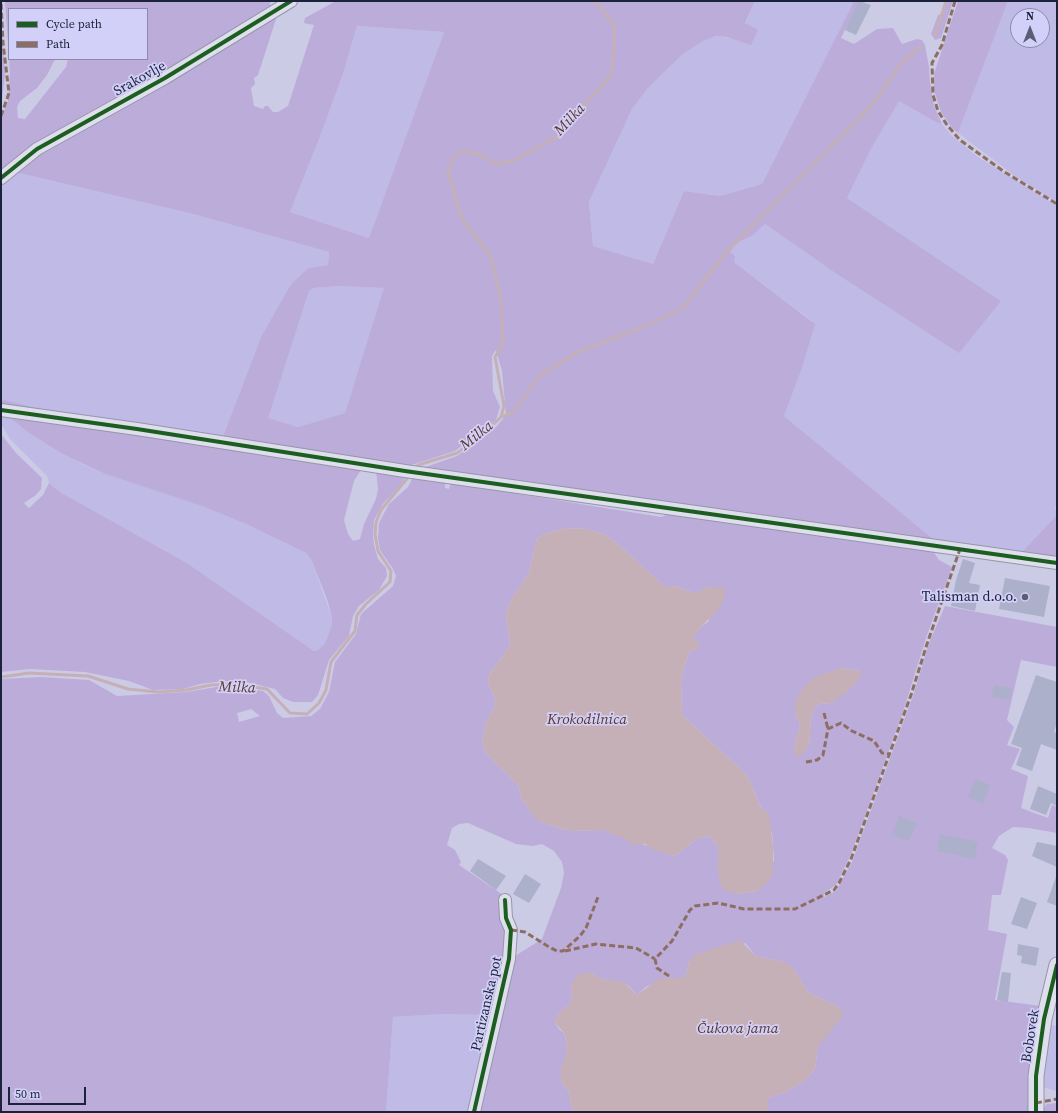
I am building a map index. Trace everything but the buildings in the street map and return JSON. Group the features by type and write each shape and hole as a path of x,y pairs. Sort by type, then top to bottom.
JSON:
{"street":[{"name":"Srakovlje","path":"1,178 37,149 165,78 291,1"},
{"path":"1,410 144,430 405,471 1057,563"},
{"name":"Partizanska pot","path":"474,1112 510,953 511,930 506,918 505,900"},
{"name":"Bobovek","path":"1036,1112 1036,1076 1044,1019 1057,966"}],"shaded area":[{"path":"5,1 270,1 270,6 246,23 1,172 1,119 8,101 10,73 9,60 56,60 37,88 20,101 17,107 18,118 25,119 66,67 68,60 148,60 148,8 8,8 8,44"},
{"path":"336,1 755,1 745,23 758,30 751,45 727,37 716,36 703,41 683,54 648,88 632,109 589,202 593,246 653,264 684,191 720,196 762,184 854,1 860,1 841,38 854,44 877,29 893,28 902,44 917,39 922,40 925,45 929,67 934,106 942,124 899,101 871,149 847,198 1001,301 959,353 831,270 765,224 752,236 739,242 730,252 735,256 734,262 815,324 802,368 784,416 938,543 420,469 457,456 496,427 506,415 502,371 496,350 492,356 493,391 500,407 496,420 455,451 405,467 222,439 261,337 291,284 308,268 328,265 329,252 193,214 15,172 44,150 278,13 258,75 254,78 255,84 251,88 254,106 263,109 265,106 268,106 273,112 278,112 288,106 314,25 304,23 305,18","holes":["357,26 444,32 369,238 290,212 343,74","340,286 384,288 345,413 298,427 268,418 309,291 313,288"]},
{"path":"755,1 854,1 762,184 720,196 684,191 653,264 593,246 589,202 632,109 648,88 683,54 702,41 717,36 735,39 745,24"},
{"path":"945,1 953,1 941,38 935,40 931,34 938,15 942,14"},
{"path":"958,1 1008,1 958,133 952,128 941,112 934,90 934,74"},
{"path":"1008,1 1057,1 1057,202 1015,176 958,133"},
{"path":"1,16 5,75 1,106"},
{"path":"357,26 444,32 369,238 290,212 343,74"},
{"path":"899,100 942,124 951,135 978,157 1057,206 1057,506 1055,508 1057,515 1019,555 938,543 784,416 802,368 812,321 734,262 730,252 739,242 752,236 765,224 831,270 1001,301 847,198 871,149"},
{"path":"15,172 193,214 329,252 328,265 308,268 291,284 261,337 222,439 38,411 37,408 1,399 1,183"},
{"path":"340,286 385,288 345,413 298,427 267,418 309,291 313,288"},
{"path":"1,399 37,408 38,411 1,406"},
{"path":"1,414 8,416 25,430 83,464 105,474 202,506 246,524 306,553 311,559 332,617 332,625 325,643 318,650 314,651 187,563 60,492 49,483 47,476 10,439 1,424"},
{"path":"8,416 362,468 354,481 344,520 348,534 353,541 360,539 364,524 376,499 378,489 376,470 407,475 398,488 383,504 374,520 374,545 378,559 386,568 387,576 379,590 359,606 353,616 349,636 329,660 318,695 312,702 293,702 283,698 275,689 247,682 223,681 200,684 183,689 153,690 129,681 85,672 30,669 1,672 1,434 16,453 42,478 41,489 36,495 24,503 29,508 43,495 49,483 60,492 187,563 314,651 318,650 325,643 332,625 332,617 327,599 311,559 306,553 246,524 202,506 105,474 61,453 25,430"},
{"path":"414,475 445,482 445,488 449,489 451,483 661,517 672,513 933,551 939,560 952,567 927,635 903,712 851,854 836,885 824,893 824,897 836,891 852,862 914,693 929,643 945,606 1057,627 1057,667 1021,660 1007,720 1014,727 1007,745 1020,749 1011,769 1028,776 1021,808 1048,818 1052,805 1057,807 1057,833 1013,827 999,836 992,848 1005,855 1008,860 1001,895 992,895 988,930 1007,934 995,1000 1041,1006 1031,1112 768,1112 768,1098 788,1091 806,1080 815,1068 818,1047 841,1008 808,992 795,971 784,962 756,956 745,943 689,962 686,974 681,978 667,978 646,987 637,995 628,985 602,979 589,972 571,986 572,997 569,1006 564,1008 557,1016 555,1023 565,1034 567,1052 561,1082 568,1090 573,1112 477,1112 515,956 542,939 561,888 564,873 562,862 554,851 542,844 533,846 516,844 468,823 459,824 452,828 447,845 455,850 461,862 459,865 503,895 508,941 492,1015 443,1014 393,1017 386,1112 1,1112 1,679 41,677 89,680 117,696 186,692 223,686 245,688 263,691 269,696 277,713 283,718 311,716 320,709 329,692 335,662 356,634 361,614 393,586 396,576 380,550 378,538 379,523 389,504 408,487","holes":["566,528 587,529 604,534 618,544 664,586 675,586 695,593 709,587 709,621 701,627 693,638 698,649 689,652 681,679 682,715 747,775 772,833 774,860 757,891 738,894 720,883 718,847 710,836 698,838 675,856 603,830 571,831 544,823 536,818 522,800 518,785 486,753 482,742 486,723 494,708 495,698 488,683 489,675 507,650 510,643 506,615 511,600 529,573 537,538 547,533","840,668 861,671 832,703 819,704 815,707 811,716 809,745 794,748 800,725 795,712","251,709 260,716 239,722 237,713"]},
{"path":"1057,515 1057,560 1019,555"},
{"path":"443,1014 492,1015 471,1112 386,1112 393,1017"},
{"path":"1049,1024 1057,1026 1057,1091 1042,1087"},
{"path":"1057,1103 1057,1112 1041,1112 1047,1104"}],"water":[{"name":"Krokodilnica","path":"566,528 587,529 604,534 618,544 664,586 675,586 695,593 709,587 725,588 724,599 719,609 701,627 693,638 700,644 698,649 689,652 681,679 682,715 747,775 761,808 769,813 773,847 773,872 768,882 757,891 738,894 725,891 720,883 718,872 718,847 710,836 698,838 675,856 651,849 645,844 630,845 628,840 603,830 571,831 544,823 535,818 522,800 518,785 486,753 482,742 486,723 494,708 495,698 488,683 489,675 507,650 510,643 506,615 511,600 529,573 537,538 547,533"},
{"path":"840,668 861,671 861,677 845,693 832,703 819,704 815,707 811,716 809,745 797,759 794,748 800,725 795,712 795,703 802,689 815,677"},
{"name":"Čukova jama","path":"740,940 756,956 784,962 792,966 808,992 841,1008 843,1016 818,1047 815,1068 806,1080 788,1091 768,1098 768,1112 573,1112 568,1090 561,1082 561,1068 567,1052 565,1034 555,1023 556,1017 564,1008 569,1006 572,997 571,986 577,975 589,972 602,979 624,982 637,995 660,978 681,978 686,974 689,962 694,955"}],"waterway":[{"name":"Milka","path":"415,469 418,465 457,453 482,435 501,417 504,406 495,357 503,343 501,300 491,257 461,217 448,171 454,157 463,151 478,154 496,164 513,161 555,138 612,74 615,27 599,5 594,1"},
{"path":"935,36 946,1"},
{"path":"501,417 514,412 539,376 578,352 640,328 682,309 727,251 874,103 903,61 921,47"},
{"name":"Milka","path":"1,677 29,673 88,676 128,689 158,692 186,690 211,685 235,684 267,689 290,713 307,714 319,703 326,690 331,662 355,631 357,615 366,604 390,582 391,571 378,551 375,534 376,522 381,510 410,475"}],"marked path":[{"path":"1,1 3,43 9,93 1,116"},
{"path":"955,1 942,45 932,63 933,95 938,111 947,125 960,140 1003,171 1057,204"},
{"path":"669,976 657,968 655,959 672,941 690,910 695,906 718,903 744,909 795,909 834,890 839,883 851,859 911,695 960,549"},
{"path":"824,713 828,729"},
{"path":"806,762 817,760 823,755 828,729 841,723 852,731 874,741 882,753 889,754"},
{"path":"511,930 525,932 549,947 557,951 563,951 580,936 586,928 598,897"},
{"path":"565,951 596,944 636,948 655,959"},
{"path":"1036,1103 1057,1099"}],"cycle path":[{"path":"1,178 37,149 165,78 291,1"},
{"path":"1,410 137,429 405,471 1057,563"},
{"path":"474,1112 509,959 511,930 506,918 505,900"},
{"path":"1036,1112 1036,1076 1044,1019 1057,965"}],"place":[{"name":"Talisman d.o.o.","path":"1025,597"}]}
